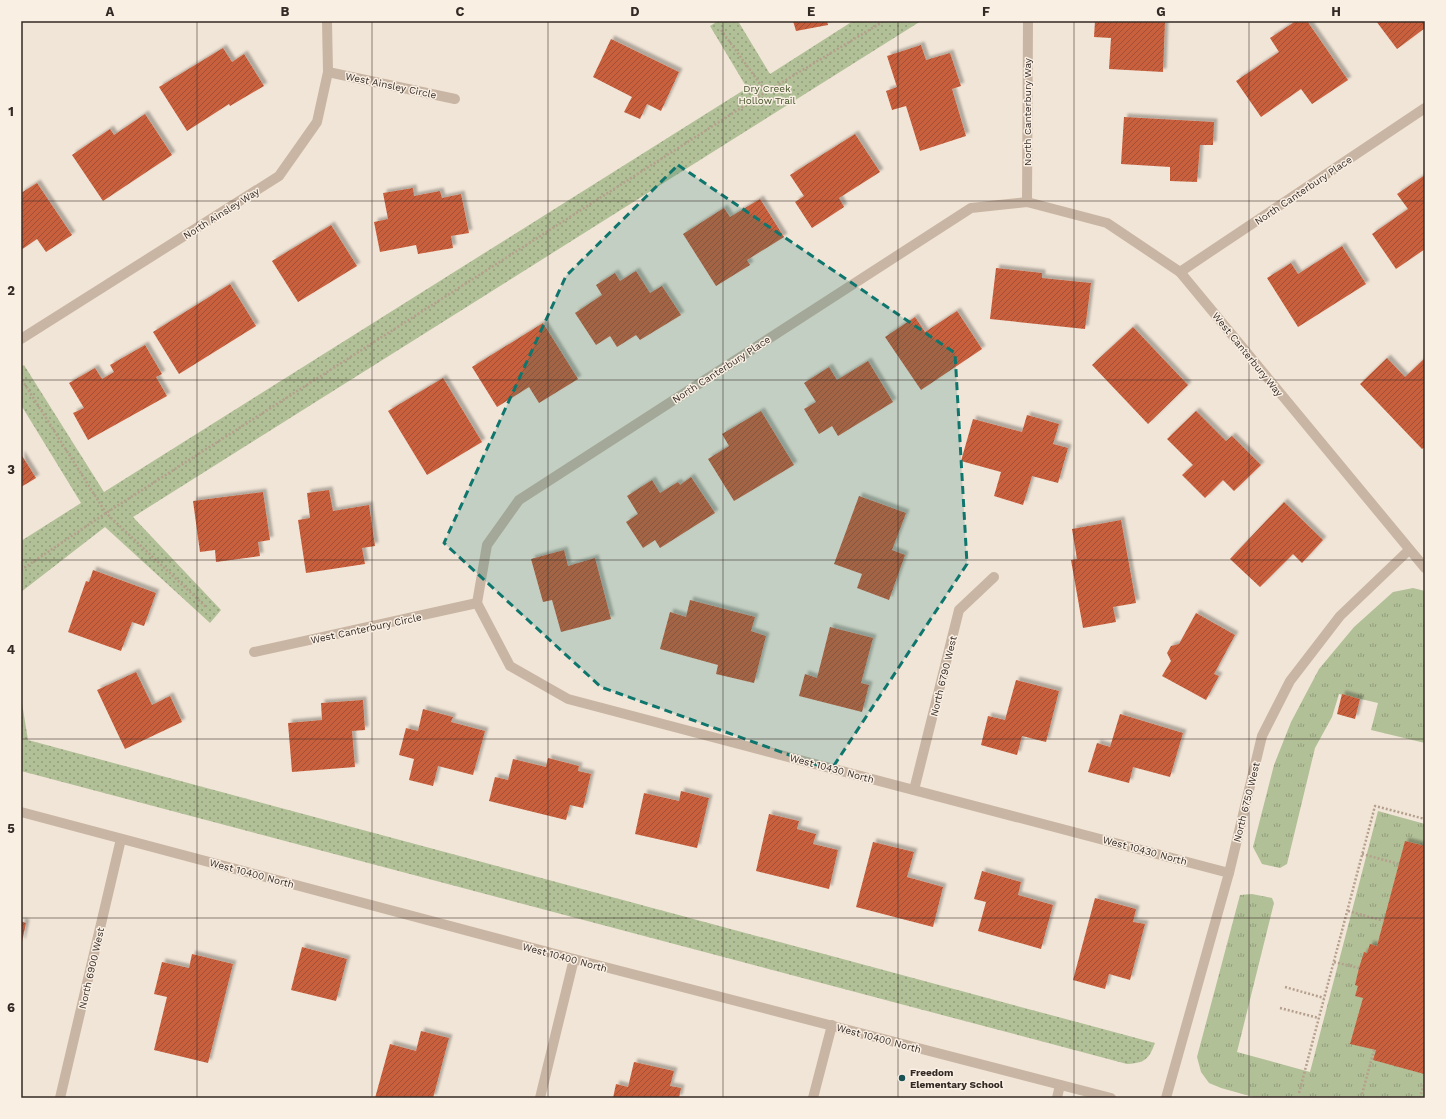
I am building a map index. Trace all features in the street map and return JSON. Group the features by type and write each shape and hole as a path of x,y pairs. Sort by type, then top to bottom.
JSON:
{"street":[{"name":"North Ainsley Way","path":"21,340 279,176 317,122 328,72 327,21"},
{"name":"North Canterbury Way","path":"1027,202 1028,21"},
{"name":"West Ainsley Circle","path":"328,72 455,99"},
{"name":"North Canterbury Place","path":"1180,272 1425,108"},
{"name":"West Canterbury Way","path":"1027,202 1107,222 1180,272 1425,568"},
{"name":"North Canterbury Place","path":"477,603 487,545 519,500 971,208 1027,202"},
{"name":"North 6750 West","path":"1166,1098 1229,872 1262,736 1290,681 1340,616 1409,550"},
{"name":"North 6790 West","path":"914,790 959,610 994,577"},
{"name":"West Canterbury Circle","path":"254,652 477,603"},
{"name":"West 10430 North","path":"477,603 510,666 568,699 1229,872"},
{"name":"West 10400 North","path":"21,812 574,959 1110,1098"},
{"name":"North 6900 West","path":"60,1098 121,839"},
{"path":"540,1098 574,959"},
{"path":"813,1098 832,1025"},
{"path":"1057,1098 1060,1085"}],"path":[{"path":"21,570 106,513 766,92 884,21"},
{"path":"721,30 766,92"},
{"path":"22,380 106,513 207,608"},
{"path":"1299,1093 1375,806 1425,819"},
{"path":"1362,854 1399,864"},
{"path":"1348,911 1384,921"},
{"path":"1334,962 1359,968"},
{"path":"1285,987 1324,998"},
{"path":"1280,1008 1319,1018"},
{"path":"1361,1098 1374,1050"},
{"path":"1420,1098 1425,1080"}],"highlighted area":[{"path":"678,165 955,353 967,564 831,770 601,687 444,543 566,276"}],"green space":[{"name":"Dry Creek Hollow Trail","path":"718,21 738,21 770,74 853,21 921,21 133,517 221,610 210,623 105,527 21,592 21,541 81,503 21,405 21,367 24,365 104,492 747,88 710,26"},
{"path":"1413,588 1425,591 1425,743 1371,730 1378,703 1339,694 1332,717 1315,748 1287,864 1280,868 1262,864 1253,847 1274,765 1291,722 1319,669 1354,627 1393,592"},
{"path":"21,697 28,740 1155,1043 1151,1053 1146,1059 1138,1063 1127,1064 21,771"},
{"path":"1378,811 1425,824 1425,1098 1257,1098 1209,1083 1201,1072 1197,1057 1240,895 1252,894 1272,898 1274,903 1237,1052 1310,1072"}],"building":[{"path":"793,21 827,21 828,25 796,31"},
{"path":"1095,21 1165,21 1163,72 1109,69 1111,38 1094,37"},
{"path":"1296,21 1307,21 1348,80 1312,104 1301,89 1261,117 1236,81 1279,52 1270,38"},
{"path":"1376,21 1425,21 1425,28 1397,49"},
{"path":"611,39 679,72 661,111 647,104 640,119 624,112 632,97 593,77"},
{"path":"921,45 926,60 950,53 961,86 952,89 966,136 920,151 906,106 892,110 886,91 897,87 887,56"},
{"path":"223,48 232,62 244,54 264,86 230,106 229,104 187,131 159,87"},
{"path":"145,114 172,155 103,201 72,155 110,129 114,135"},
{"path":"1124,117 1214,122 1213,145 1200,145 1197,182 1170,181 1170,167 1121,164"},
{"path":"855,134 880,172 839,198 844,207 812,228 795,202 804,196 790,175"},
{"path":"1425,175 1425,249 1396,269 1372,234 1408,209 1397,194"},
{"path":"37,183 72,235 46,252 37,239 21,250 21,193"},
{"path":"413,188 414,196 440,191 442,198 461,194 469,233 451,236 453,248 418,254 416,245 380,252 374,222 388,219 383,193"},
{"path":"760,199 784,237 747,260 750,265 716,286 683,234 724,208 730,217"},
{"path":"331,225 357,266 298,302 272,261"},
{"path":"1342,246 1366,284 1298,327 1267,278 1291,263 1298,274"},
{"path":"996,268 1042,273 1042,278 1091,283 1085,329 990,319"},
{"path":"636,271 650,293 662,286 681,315 640,340 636,335 617,347 610,336 596,345 575,313 602,295 596,285 615,273 620,281"},
{"path":"230,284 256,326 179,374 153,332"},
{"path":"957,311 982,349 921,390 885,337 915,317 925,332"},
{"path":"543,323 578,379 539,403 529,387 497,407 472,367"},
{"path":"1133,327 1188,385 1148,424 1092,365"},
{"path":"145,345 162,374 156,377 167,396 88,440 73,413 84,408 69,383 95,368 102,379 114,372 110,365"},
{"path":"1387,358 1405,377 1424,359 1425,360 1425,447 1422,449 1360,384"},
{"path":"868,361 893,402 838,436 832,426 819,434 804,409 816,402 804,383 829,367 837,380"},
{"path":"443,378 482,442 427,475 388,411"},
{"path":"761,411 794,465 734,501 708,459 729,446 722,434"},
{"path":"1196,411 1226,441 1232,436 1261,465 1234,491 1223,480 1205,498 1182,475 1193,465 1167,439"},
{"path":"1027,415 1059,424 1053,444 1068,448 1058,483 1032,476 1023,505 994,496 1001,472 961,461 973,419 1022,432"},
{"path":"21,454 36,478 21,487"},
{"path":"691,477 715,513 660,548 655,540 643,548 626,522 638,514 627,496 652,480 660,493 678,482 680,485"},
{"path":"329,490 333,511 369,505 375,546 362,548 365,564 306,573 298,520 310,518 307,493"},
{"path":"263,492 270,540 258,542 260,556 216,562 215,550 200,552 193,501"},
{"path":"859,496 906,513 892,550 905,555 889,600 857,588 862,574 834,564"},
{"path":"1284,502 1323,540 1302,563 1293,554 1260,587 1230,559"},
{"path":"1121,520 1136,603 1113,607 1116,622 1083,628 1071,560 1077,559 1072,529"},
{"path":"564,550 568,566 595,558 611,619 561,632 552,600 543,602 531,559"},
{"path":"93,570 156,593 144,626 132,622 121,651 68,632 86,581 89,582"},
{"path":"690,600 755,617 751,631 766,636 754,683 716,674 718,665 660,649 670,612 686,617"},
{"path":"1196,613 1235,635 1214,674 1219,676 1206,700 1162,676 1171,661 1167,653 1171,646 1179,644"},
{"path":"830,627 873,638 861,683 869,685 862,712 799,696 805,674 817,678"},
{"path":"136,672 152,705 170,696 182,722 125,749 97,690"},
{"path":"1016,680 1059,691 1046,742 1022,736 1017,755 981,745 988,716 1005,720"},
{"path":"1342,694 1360,699 1355,719 1337,714"},
{"path":"363,700 365,730 352,731 355,767 292,772 288,723 322,720 321,703"},
{"path":"423,709 453,717 451,722 485,731 473,775 438,766 433,786 409,780 414,759 399,755 406,728 418,731"},
{"path":"1120,714 1183,733 1170,777 1133,767 1129,783 1088,772 1097,743 1110,747"},
{"path":"548,758 579,766 578,771 591,774 583,808 570,805 566,820 489,801 495,777 508,780 513,759 546,767"},
{"path":"681,791 709,798 697,848 635,834 644,793 679,801"},
{"path":"769,814 799,821 797,829 816,834 813,844 838,850 829,889 756,871"},
{"path":"1405,841 1425,846 1424,1074 1373,1060 1376,1050 1350,1044 1363,998 1355,996 1358,986 1355,985 1359,968 1364,952 1367,953 1370,944 1377,946"},
{"path":"873,842 914,852 907,877 943,887 933,927 856,907"},
{"path":"982,871 1021,882 1018,895 1053,905 1041,949 978,931 986,902 974,899"},
{"path":"1095,898 1136,909 1133,922 1145,924 1130,980 1109,974 1105,989 1073,980"},
{"path":"21,921 26,923 22,942 21,942"},
{"path":"302,947 347,959 336,1001 291,990"},
{"path":"192,954 233,964 208,1063 154,1050 167,997 154,994 162,962 189,968"},
{"path":"421,1031 449,1038 433,1098 375,1098 390,1044 416,1051"},
{"path":"634,1062 674,1071 670,1086 681,1088 679,1098 613,1098 616,1084 628,1087"}],"place":[{"name":"Freedom Elementary School","path":"902,1078"}]}
